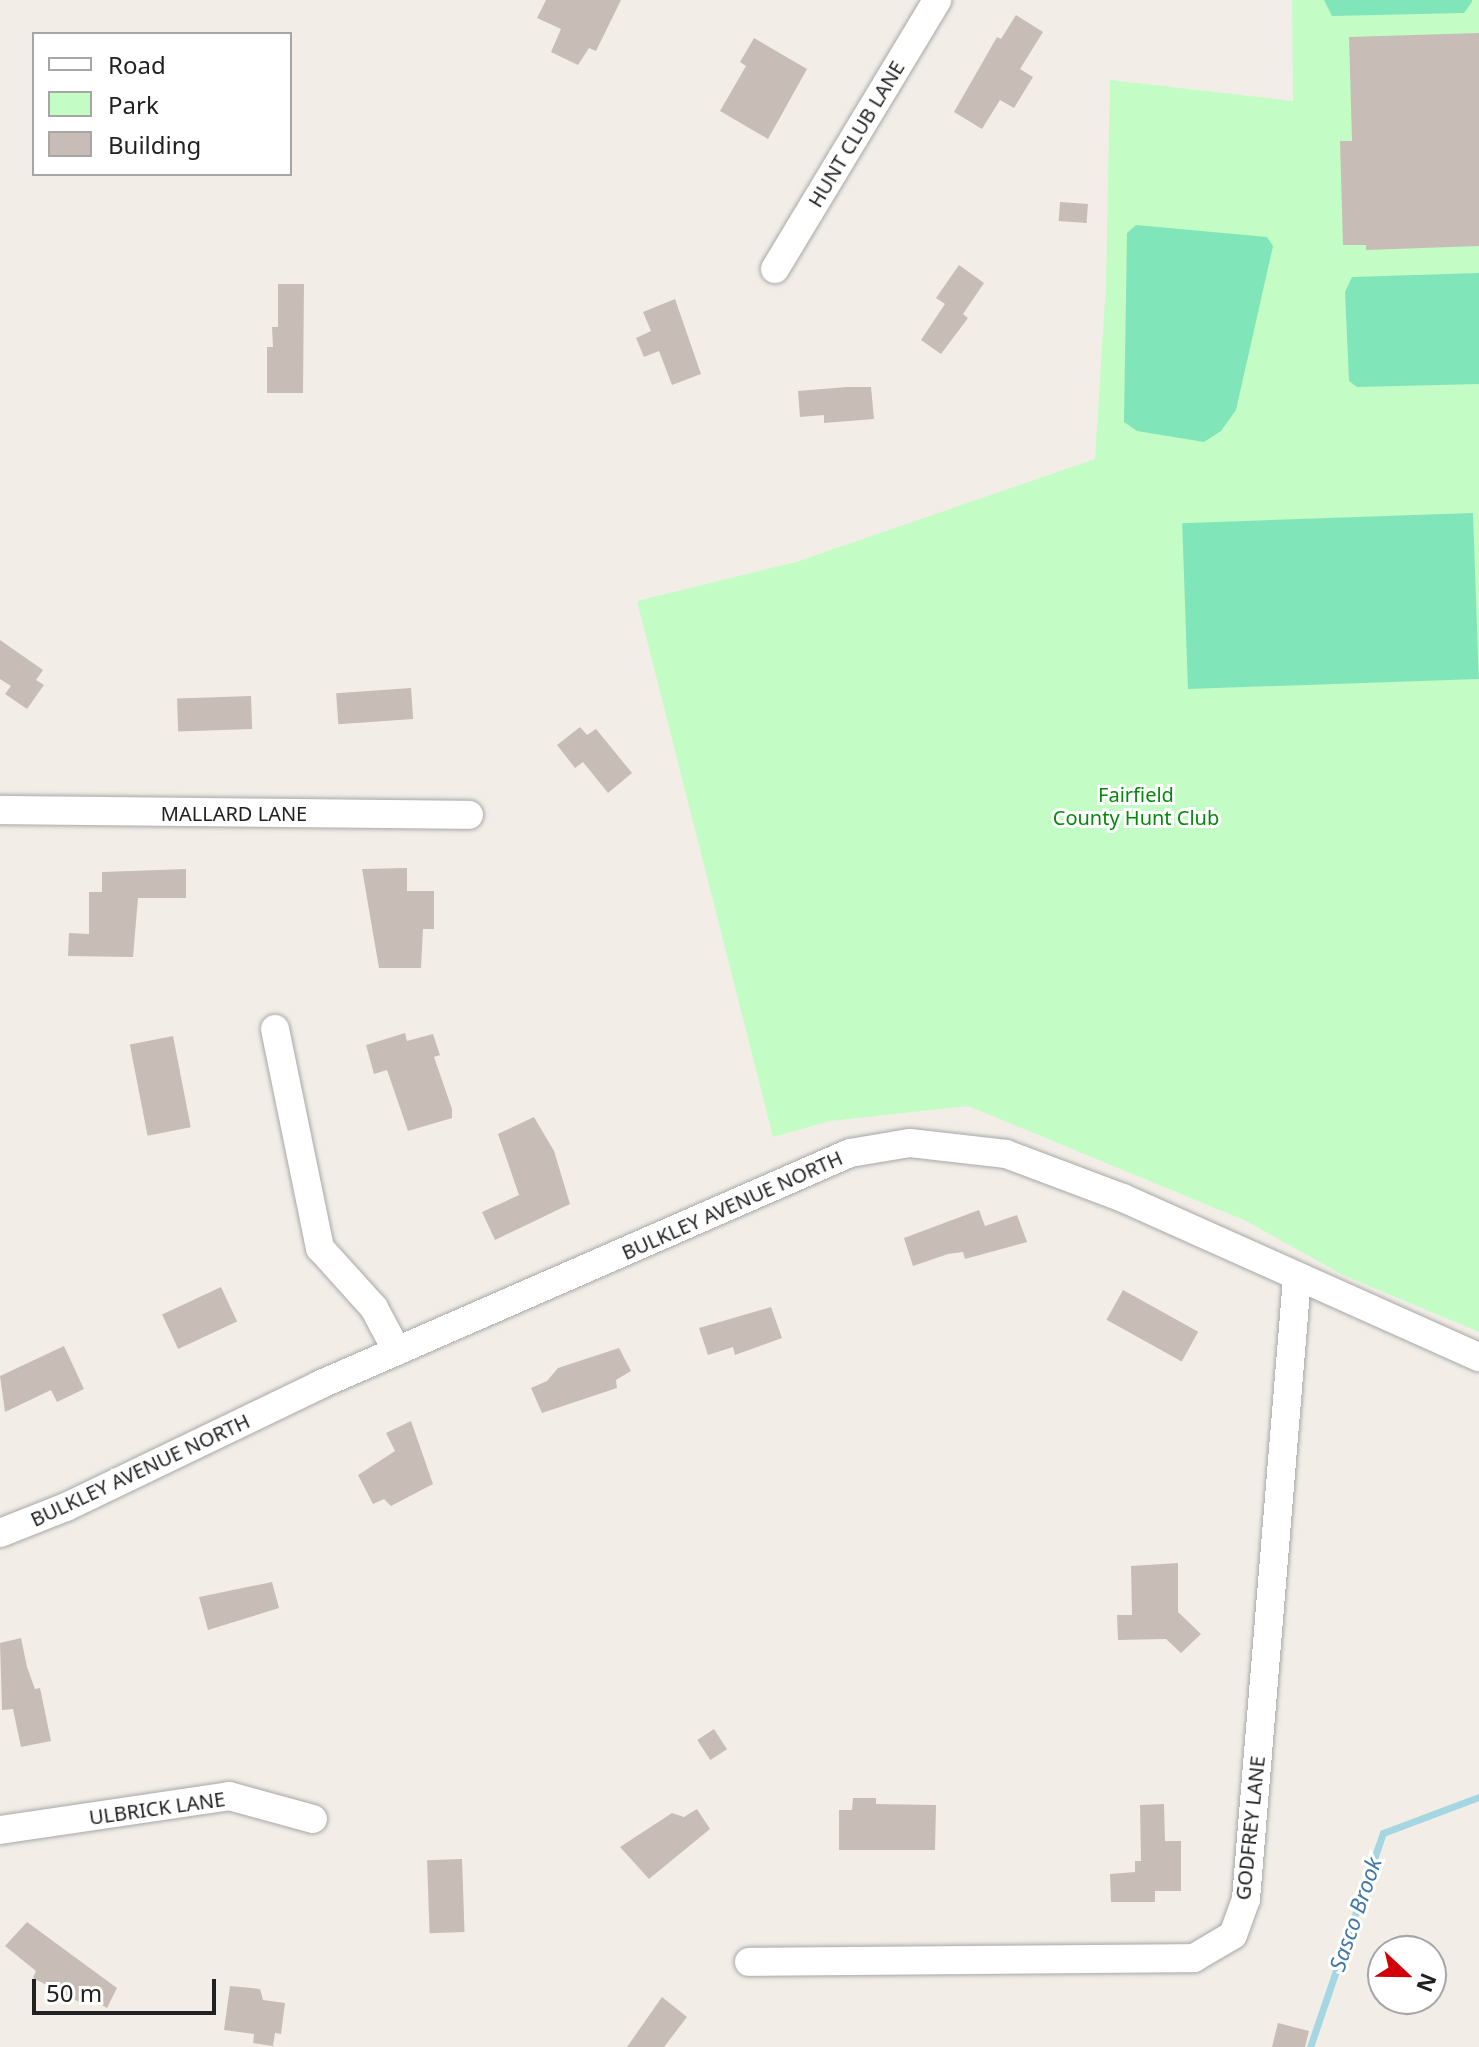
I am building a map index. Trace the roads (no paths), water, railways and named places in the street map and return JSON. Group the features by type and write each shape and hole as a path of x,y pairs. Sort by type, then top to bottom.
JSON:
{"street":[{"name":"HUNT CLUB LANE","path":"775,269 937,0"},
{"name":"MALLARD LANE","path":"0,810 469,815"},
{"path":"275,1029 320,1248 374,1308 397,1351"},
{"name":"BULKLEY AVENUE NORTH","path":"0,1533 397,1351 850,1153 910,1143 1006,1154 1123,1198 1297,1279 1479,1357"},
{"name":"GODFREY LANE","path":"749,1962 1194,1958 1233,1935 1246,1899 1297,1279"},
{"name":"ULBRICK LANE","path":"0,1830 229,1796 313,1819"}],"waterway":[{"name":"Sasco Brook","path":"1310,2047 1383,1833 1479,1797"}],"park label":[{"name":"Fairfield County Hunt Club","path":"1136,806"}]}
